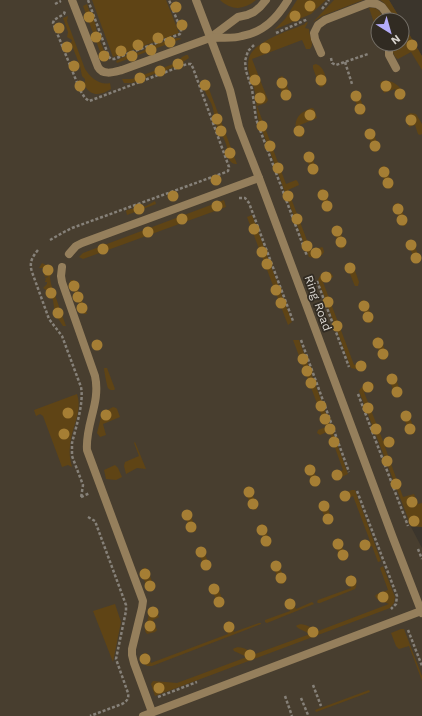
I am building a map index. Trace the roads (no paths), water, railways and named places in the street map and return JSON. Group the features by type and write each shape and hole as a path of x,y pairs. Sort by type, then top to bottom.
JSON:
{"lane":[{"path":"72,0 95,62 99,69 103,72 112,73 210,38 238,18 254,12 266,0"},
{"name":"Ring Road","path":"196,0 230,90 239,127 390,531 422,612"},
{"path":"210,38 242,37 266,27 276,18 288,0"},
{"path":"321,53 314,33 318,25 325,20 369,3 377,4 386,12"},
{"path":"389,52 389,55 396,68"},
{"path":"69,254 76,246 82,243 259,178"},
{"path":"62,267 62,282 96,382 97,396 86,441 87,450 143,601 132,655 152,712"},
{"path":"143,716 422,612"}]}
